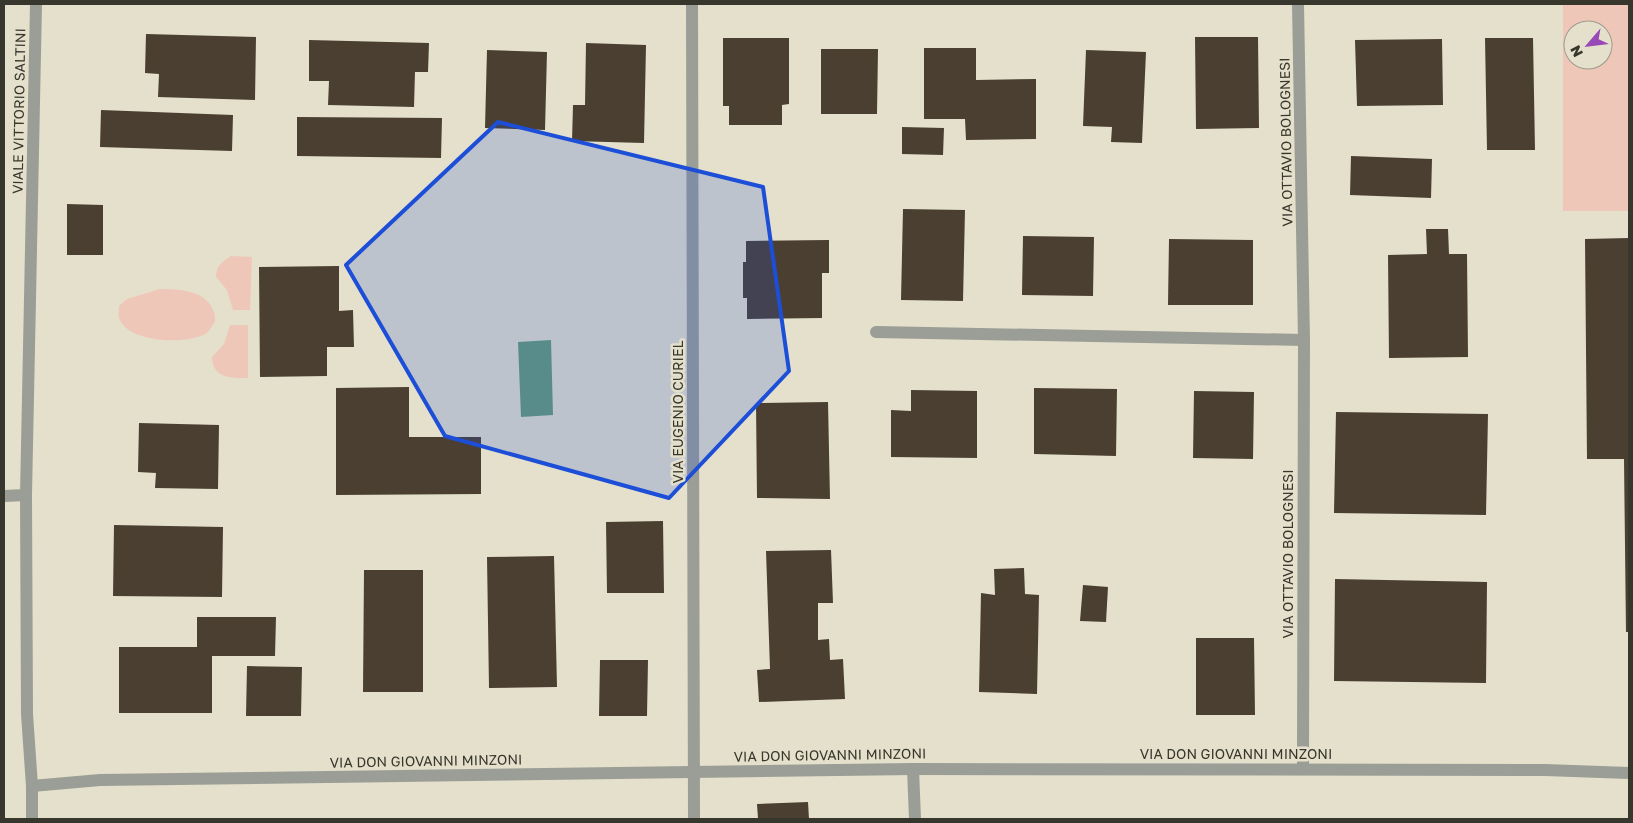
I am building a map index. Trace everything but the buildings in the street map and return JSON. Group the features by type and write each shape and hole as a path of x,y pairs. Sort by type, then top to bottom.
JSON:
{"street":[{"name":"VIALE VITTORIO SALTINI","path":"32,819 32,786 27,714 26,495 36,4"},
{"name":"VIA EUGENIO CURIEL","path":"692,4 694,819"},
{"name":"VIA OTTAVIO BOLOGNESI","path":"1298,4 1304,340 1303,769"},
{"path":"876,332 1304,340"},
{"path":"4,496 26,495"},
{"path":"914,769 915,819"},
{"name":"VIA DON GIOVANNI MINZONI","path":"32,786 100,780 914,769 1545,770 1629,773"}],"highlighted area":[{"path":"498,122 763,187 789,371 669,498 445,436 346,265"}],"shaded area":[{"path":"1563,4 1629,4 1629,211 1563,211 1563,70 1613,70 1613,20 1563,20"},
{"path":"231,256 252,257 250,310 233,310 227,290 216,277 220,265"},
{"path":"160,289 190,292 204,298 214,311 215,322 205,334 184,340 158,340 145,337 133,333 124,326 119,318 119,306 127,299"},
{"path":"230,325 248,325 248,378 224,376 216,370 213,364 212,357 224,344"},
{"path":"551,340 553,415 521,417 518,342"}]}
